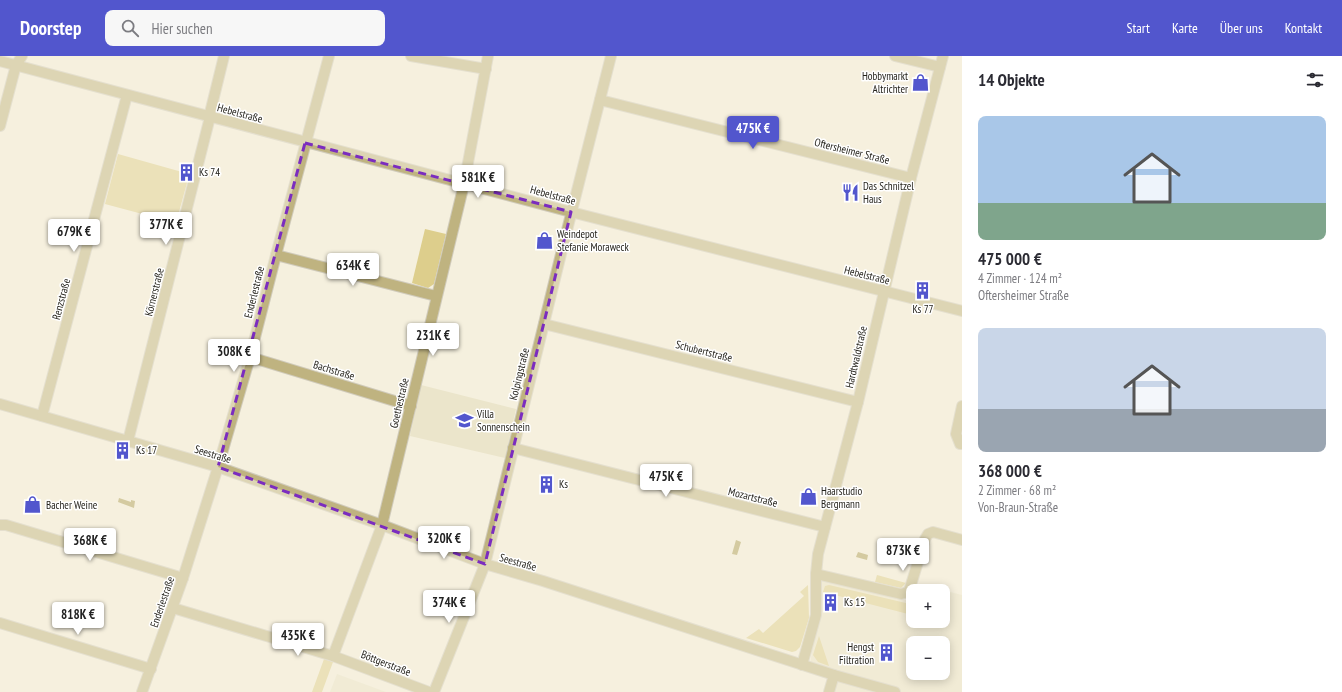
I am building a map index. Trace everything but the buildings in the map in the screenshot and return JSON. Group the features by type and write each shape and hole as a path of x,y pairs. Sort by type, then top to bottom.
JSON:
{"street":[{"path":"0,126 16,65 22,56"},
{"name":"Körnerstraße","path":"128,441 210,121 209,117 224,56"},
{"name":"Enderlestraße","path":"142,692 173,608 218,467 250,357 329,56"},
{"path":"411,56 486,69"},
{"name":"Goethestraße","path":"333,656 382,525 464,184 488,56"},
{"name":"Kolpingstraße","path":"434,692 484,564 611,56"},
{"path":"895,56 940,67"},
{"name":"Hardtwaldstraße","path":"802,665 816,615 816,574 818,554 858,402 911,178 943,56"},
{"name":"Hebelstraße","path":"0,61 305,143 962,311"},
{"name":"Renzstraße","path":"42,416 127,95"},
{"name":"Oftersheimer Straße","path":"600,100 911,178"},
{"path":"276,255 436,296"},
{"name":"Schubertstraße","path":"544,324 858,402"},
{"name":"Bachstraße","path":"250,357 411,406"},
{"name":"Seestraße","path":"0,404 218,467 382,525 484,564 543,581 834,675 895,692"},
{"path":"962,406 956,434 960,444 962,444"},
{"name":"Mozartstraße","path":"513,448 825,527"},
{"path":"0,525 6,525 183,578"},
{"path":"816,574 901,594 908,592 910,588 925,539 928,534 933,532 962,540"},
{"name":"Böttgerstraße","path":"173,608 333,656 429,692"},
{"path":"0,624 150,669"},
{"path":"829,692 834,675"}],"highlighted area":[{"path":"305,143 571,212 485,564 218,467"}],"shaded area":[{"path":"118,154 182,172 181,177 188,179 176,223 105,204"},
{"path":"425,229 446,234 434,284 428,288 412,283"},
{"name":"Villa Sonnenschein","path":"421,385 516,409 505,458 410,436"},
{"path":"119,498 131,502 131,500 135,501 134,508 118,502"},
{"path":"736,540 741,542 737,555 732,554"},
{"path":"858,552 868,555 867,560 856,557"},
{"path":"877,575 906,583 901,588 875,582"},
{"path":"822,580 906,600 906,628 950,628 950,592 962,595 962,692 832,692 838,672 810,665"},
{"path":"808,585 809,618 800,647 796,651 792,652 746,638 759,629 763,633 804,596 800,592"},
{"path":"829,585 906,603 906,613 823,592 825,586"},
{"path":"819,636 829,666 818,662 813,655"},
{"path":"324,659 333,662 322,692 312,692"},
{"path":"337,674 386,692 330,692"}],"place":[{"name":"Hobbymarkt Altrichter","path":"921,82"},
{"name":"Ks 74","path":"186,172"},
{"name":"Das Schnitzel Haus","path":"850,192"},
{"name":"Weindepot Stefanie Moraweck","path":"544,240"},
{"name":"Ks 77","path":"923,291"},
{"name":"Villa Sonnenschein","path":"464,420"},
{"name":"Ks 17","path":"123,450"},
{"name":"Ks","path":"546,484"},
{"name":"Haarstudio Bergmann","path":"808,497"},
{"name":"Bacher Weine","path":"33,505"},
{"name":"Ks 15","path":"831,602"},
{"name":"Hengst Filtration","path":"887,653"}]}
